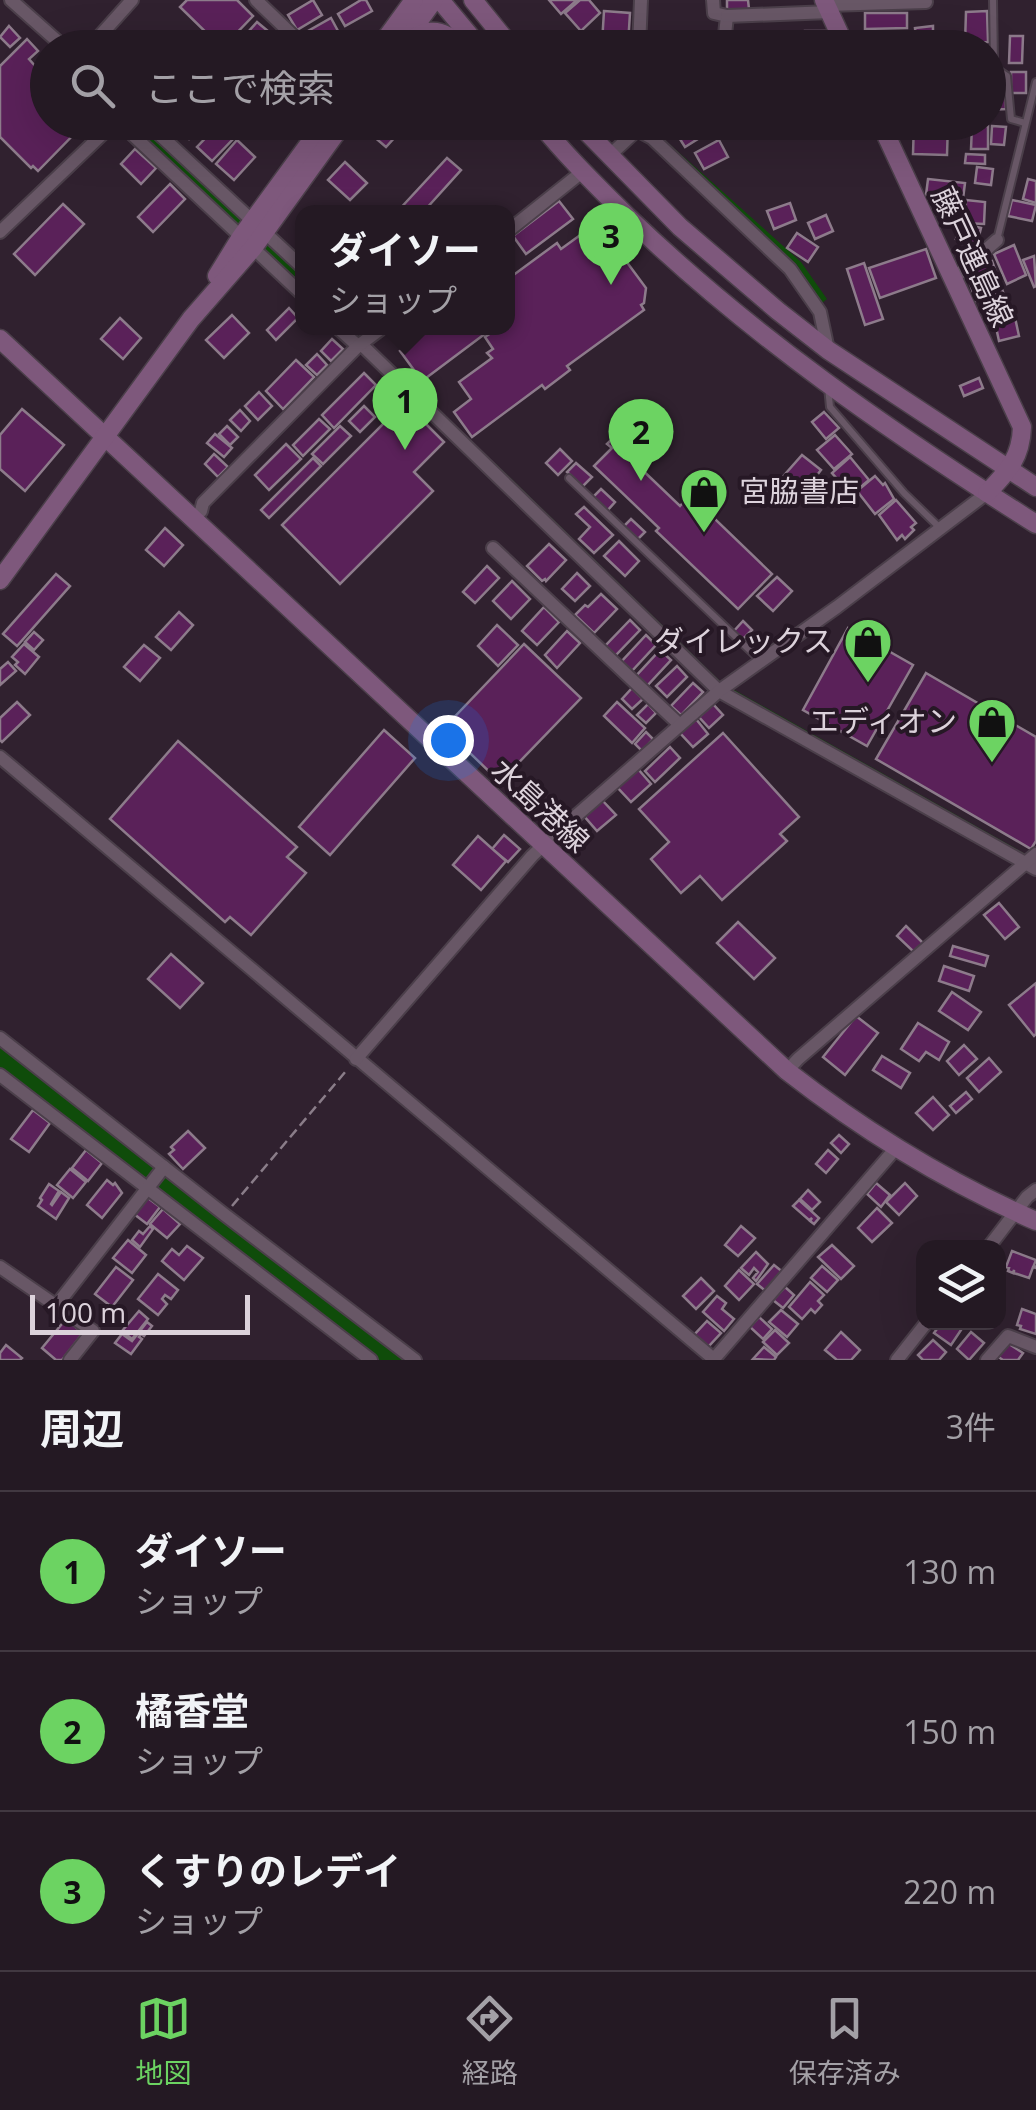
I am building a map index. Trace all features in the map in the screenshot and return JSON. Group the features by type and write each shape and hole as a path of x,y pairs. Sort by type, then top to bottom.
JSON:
{"street":[{"path":"12,0 45,30"},
{"path":"106,30 132,0"},
{"path":"256,0 287,30"},
{"path":"393,30 414,0"},
{"path":"413,30 437,0 464,30"},
{"path":"473,0 497,30"},
{"path":"640,30 641,0"},
{"path":"713,0 714,13 727,16 926,2"},
{"path":"827,6 838,30"},
{"path":"726,30 727,16"},
{"path":"0,232 98,140"},
{"path":"139,140 253,234 295,262"},
{"path":"163,140 253,234 295,285"},
{"path":"253,234 313,140"},
{"path":"0,580 253,234 329,140"},
{"path":"554,140 582,172 700,284 755,330 827,385 1036,524"},
{"path":"594,140 733,275 828,350 1036,486"},
{"path":"609,156 624,140"},
{"path":"654,140 790,269 820,312 828,350"},
{"name":"藤戸連島線","path":"888,140 1022,426 1021,445 1010,470"},
{"path":"515,225 582,172"},
{"path":"952,280 996,240"},
{"path":"347,335 723,689 1031,861 787,1071"},
{"path":"194,519 202,503 369,335"},
{"name":"水島港線","path":"0,340 787,1071 896,1148 982,1197 1036,1221"},
{"path":"356,1059 542,846 723,689 987,493 1010,470"},
{"path":"493,548 680,725"},
{"path":"0,756 714,1360 896,1148"},
{"path":"0,1038 163,1169 415,1360"},
{"path":"0,1075 371,1360"},
{"path":"56,1306 163,1169"},
{"path":"994,1240 1036,1190"},
{"path":"0,1266 93,1331 70,1360"},
{"path":"337,1331 351,1314"},
{"path":"897,1360 921,1330"},
{"path":"987,1360 1008,1336 1036,1348"}],"lane":[{"path":"993,0 993,30"},
{"path":"1006,75 1011,119 1025,123"},
{"path":"996,240 1036,82"},
{"path":"827,385 830,407 904,494 940,528"},
{"path":"569,478 762,662"}],"path":[{"path":"225,1215 356,1059"}],"shaded area":[{"path":"146,140 157,140 295,270 295,278"},
{"path":"656,140 665,140 801,262 827,299 822,303 797,265"},
{"path":"495,463 722,683 1036,860 1036,868 720,687 492,466"}],"building":[{"path":"187,0 237,0 253,16 239,30 204,30 180,7"},
{"path":"313,0 322,15 297,30 288,15"},
{"path":"366,0 372,11 345,26 338,14"},
{"path":"549,0 577,0 561,14"},
{"path":"580,0 589,0 600,13 580,30 565,13"},
{"path":"727,0 748,0 749,9 727,10"},
{"path":"604,11 630,13 629,30 603,30"},
{"path":"987,11 988,30 965,30 966,12"},
{"path":"865,13 907,13 907,28 865,29"},
{"path":"331,18 337,30 310,30"},
{"path":"257,22 267,30 250,30"},
{"path":"9,26 20,38 10,47 0,37"},
{"path":"1010,36 1023,36 1022,63 1009,63"},
{"path":"27,39 30,140 68,140 38,171 0,137 0,66"},
{"path":"1011,72 1026,72 1026,93 1011,93"},
{"path":"204,140 232,140 212,161 197,147"},
{"path":"237,140 255,157 234,180 216,164"},
{"path":"719,140 728,157 704,169 695,153"},
{"path":"913,140 947,140 947,155 913,154"},
{"path":"971,140 988,140 988,149 971,149"},
{"path":"135,149 156,168 141,184 121,164"},
{"path":"966,154 985,155 985,164 965,163"},
{"path":"447,158 461,170 430,205 403,205"},
{"path":"345,162 367,183 350,200 328,180"},
{"path":"977,167 993,169 991,185 975,183"},
{"path":"928,179 965,183 963,199 926,195"},
{"path":"1028,179 1036,181 1036,203 1023,199"},
{"path":"170,184 185,199 153,232 138,217"},
{"path":"966,200 985,202 984,224 965,223"},
{"path":"1012,200 1036,205 1032,221 1008,216"},
{"path":"559,201 573,219 526,254 515,234"},
{"path":"790,203 796,220 774,229 767,211"},
{"path":"63,204 84,224 35,275 14,254"},
{"path":"826,215 833,231 815,239 808,223"},
{"path":"960,223 981,228 977,244 956,239"},
{"path":"590,228 603,246 611,241 618,250 623,247 630,258 626,261 646,288 641,305 644,310 567,366 570,370 545,389 542,385 472,437 454,412 471,399 459,382 492,358 487,353 493,349 485,337 515,335 515,274 557,243 561,249"},
{"path":"797,233 818,247 808,262 787,248"},
{"path":"1014,245 1026,275 1007,284 994,254"},
{"path":"926,249 936,278 880,298 869,268"},
{"path":"1034,256 1036,286 1034,287 1023,260"},
{"path":"992,261 1003,292 976,301 965,269"},
{"path":"864,263 883,319 865,325 847,269"},
{"path":"289,308 295,315 295,321 276,340 267,330"},
{"path":"1014,313 1019,336 999,341 994,318"},
{"path":"232,315 249,333 224,358 206,340"},
{"path":"120,318 141,338 123,359 101,339"},
{"path":"421,335 483,335 422,381 400,351"},
{"path":"332,339 343,349 331,361 321,351"},
{"path":"317,354 327,365 317,375 306,365"},
{"path":"296,360 314,377 283,409 266,391"},
{"path":"364,373 376,385 334,428 322,415"},
{"path":"979,378 983,388 964,396 960,386"},
{"path":"259,392 272,406 258,420 245,406"},
{"path":"364,406 375,417 360,432 349,421"},
{"path":"410,408 444,442 414,472 433,491 340,584 282,525 398,409 403,414"},
{"path":"22,409 64,445 25,491 0,469 0,435"},
{"path":"240,410 250,421 241,431 230,420"},
{"path":"824,412 839,428 826,439 812,422"},
{"path":"319,419 330,429 303,456 293,445"},
{"path":"227,426 238,437 230,445 219,434"},
{"path":"340,426 351,436 323,464 312,454"},
{"path":"215,434 232,448 224,457 207,443"},
{"path":"835,435 852,454 834,469 817,450"},
{"path":"611,440 680,506 690,495 772,574 738,609 594,466 612,448 607,444"},
{"path":"286,444 301,459 269,490 255,475"},
{"path":"560,449 572,461 558,475 546,463"},
{"path":"214,454 228,467 218,477 205,464"},
{"path":"802,455 821,470 800,497 779,481"},
{"path":"850,457 869,480 851,495 832,473"},
{"path":"313,458 321,466 269,518 261,510"},
{"path":"576,463 592,477 582,487 567,472"},
{"path":"875,476 885,483 894,499 875,514 857,491"},
{"path":"601,489 615,502 607,511 593,497"},
{"path":"896,500 916,523 905,539 902,535 897,540 879,515"},
{"path":"584,507 613,535 594,553 579,539 590,527 576,514"},
{"path":"631,519 645,532 637,540 623,527"},
{"path":"165,528 183,545 164,566 146,550"},
{"path":"619,541 639,561 625,576 604,556"},
{"path":"549,544 566,560 542,581 527,566"},
{"path":"487,566 499,578 475,603 463,592"},
{"path":"577,573 590,586 575,601 562,589"},
{"path":"56,574 70,586 17,646 3,634"},
{"path":"777,577 792,591 773,611 757,596"},
{"path":"512,581 530,599 511,619 493,601"},
{"path":"601,594 617,609 594,633 575,615"},
{"path":"544,607 559,622 537,645 522,631"},
{"path":"179,612 193,625 171,650 156,637"},
{"path":"630,620 640,630 615,656 605,646"},
{"path":"743,621 752,630 741,641 733,632"},
{"path":"497,625 518,645 498,666 478,646"},
{"path":"848,628 913,665 867,746 803,710"},
{"path":"567,631 580,643 557,668 545,655"},
{"path":"34,632 43,640 34,650 25,642"},
{"path":"646,635 656,645 631,672 621,662"},
{"path":"24,644 39,657 25,674 12,657"},
{"path":"524,644 581,698 500,782 444,728"},
{"path":"144,645 160,658 140,681 124,667"},
{"path":"660,650 671,660 646,687 635,677"},
{"path":"8,662 16,671 0,685 0,669"},
{"path":"677,666 687,677 667,697 656,686"},
{"path":"926,673 1036,737 1036,841 1031,849 876,759"},
{"path":"693,683 703,692 681,715 671,706"},
{"path":"632,688 643,699 632,709 622,699"},
{"path":"17,702 30,715 2,742 0,718"},
{"path":"617,702 645,728 632,743 604,716"},
{"path":"648,704 656,713 646,723 637,715"},
{"path":"713,704 723,715 709,728 699,717"},
{"path":"696,719 708,734 693,747 680,733"},
{"path":"384,730 415,758 330,855 299,827"},
{"path":"646,732 653,739 642,751 635,744"},
{"path":"723,733 799,817 780,834 787,841 722,900 700,876 681,893 651,859 669,842 639,809"},
{"path":"178,741 297,847 287,857 306,873 251,935 230,917 225,922 110,819"},
{"path":"670,747 680,758 655,782 645,771"},
{"path":"638,769 651,784 631,802 617,787"},
{"path":"602,800 616,815 597,831 584,816"},
{"path":"504,835 520,849 508,862 492,849"},
{"path":"478,836 506,861 481,890 453,865"},
{"path":"999,903 1019,927 1005,939 984,915"},
{"path":"738,922 775,958 754,979 717,943"},
{"path":"906,926 924,944 915,953 897,936"},
{"path":"953,946 988,956 985,966 950,956"},
{"path":"171,954 203,983 180,1008 148,979"},
{"path":"944,966 974,976 969,991 939,981"},
{"path":"1036,983 1036,1034 1034,1036 1009,1005"},
{"path":"952,992 981,1012 968,1030 939,1011"},
{"path":"856,1016 878,1033 845,1075 823,1057"},
{"path":"918,1023 949,1042 939,1060 926,1052 919,1061 901,1049"},
{"path":"964,1045 977,1059 959,1075 947,1061"},
{"path":"882,1056 910,1073 901,1088 873,1070"},
{"path":"989,1058 1001,1072 979,1092 967,1078"},
{"path":"966,1092 972,1099 956,1113 950,1106"},
{"path":"933,1097 949,1115 933,1130 916,1113"},
{"path":"33,1110 50,1123 29,1152 11,1139"},
{"path":"188,1131 205,1148 183,1169 169,1154"},
{"path":"839,1135 849,1144 841,1153 831,1143"},
{"path":"86,1150 102,1163 88,1181 72,1168"},
{"path":"828,1150 838,1159 826,1173 816,1164"},
{"path":"70,1169 86,1182 73,1198 57,1185"},
{"path":"107,1180 122,1193 102,1218 87,1205"},
{"path":"876,1183 890,1195 881,1207 867,1194"},
{"path":"905,1183 917,1196 899,1215 886,1202"},
{"path":"49,1184 59,1191 52,1205 61,1192 69,1198 56,1219 38,1206"},
{"path":"808,1190 820,1202 812,1210 800,1199"},
{"path":"148,1198 160,1207 147,1224 134,1214"},
{"path":"799,1200 819,1218 814,1224 812,1218 809,1220 793,1206"},
{"path":"877,1208 892,1223 872,1242 858,1228"},
{"path":"163,1209 180,1224 167,1238 150,1224"},
{"path":"150,1226 153,1229 140,1247 132,1240"},
{"path":"741,1226 755,1238 738,1256 725,1245"},
{"path":"128,1240 146,1255 132,1273 113,1258"},
{"path":"832,1245 854,1266 841,1279 818,1257"},
{"path":"187,1246 203,1258 184,1280 162,1261 172,1249 179,1255"},
{"path":"1012,1251 1036,1260 1029,1278 1006,1267"},
{"path":"756,1252 768,1264 756,1281 753,1278 758,1272 754,1268 749,1275 741,1268"},
{"path":"774,1265 784,1273 767,1292 757,1284"},
{"path":"822,1266 838,1280 827,1292 811,1278"},
{"path":"116,1267 133,1280 112,1307 95,1294"},
{"path":"739,1270 754,1284 739,1300 725,1286"},
{"path":"158,1274 178,1290 171,1299 165,1295 162,1299 167,1304 158,1315 138,1299"},
{"path":"701,1278 714,1291 696,1309 683,1296"},
{"path":"810,1282 824,1295 818,1301 822,1305 815,1313 811,1309 802,1319 789,1307"},
{"path":"785,1287 794,1295 783,1308 773,1300"},
{"path":"717,1296 726,1303 722,1309 734,1319 724,1331 703,1312"},
{"path":"1022,1309 1036,1314 1036,1334 1017,1325"},
{"path":"781,1310 798,1324 787,1337 769,1322"},
{"path":"139,1311 148,1319 132,1339 122,1331"},
{"path":"759,1317 772,1329 763,1339 750,1327"},
{"path":"66,1319 83,1333 62,1360 56,1360 42,1348"},
{"path":"707,1321 721,1333 708,1347 694,1335"},
{"path":"147,1322 152,1326 144,1336 141,1334 142,1339 131,1354 115,1343 122,1334 132,1341"},
{"path":"775,1330 789,1343 777,1355 763,1342"},
{"path":"936,1330 961,1330 951,1345 934,1333"},
{"path":"841,1332 860,1350 851,1360 837,1360 825,1350"},
{"path":"971,1332 984,1343 969,1360 957,1349"},
{"path":"933,1340 946,1352 939,1360 923,1360 918,1355"},
{"path":"1006,1342 1023,1353 1018,1360 997,1356"},
{"path":"6,1345 22,1358 0,1360"},
{"path":"764,1347 776,1357 774,1360 753,1359"}],"waterway":[{"path":"0,1055 396,1360"},
{"path":"0,1064 384,1360"}],"place":[{"name":"くすりのレデイ","path":"611,285"},
{"name":"ダイソー","path":"405,450"},
{"name":"橘香堂","path":"641,481"},
{"name":"宮脇書店","path":"704,534"},
{"name":"ダイレックス","path":"868,684"},
{"name":"エディオン","path":"992,764"}]}
